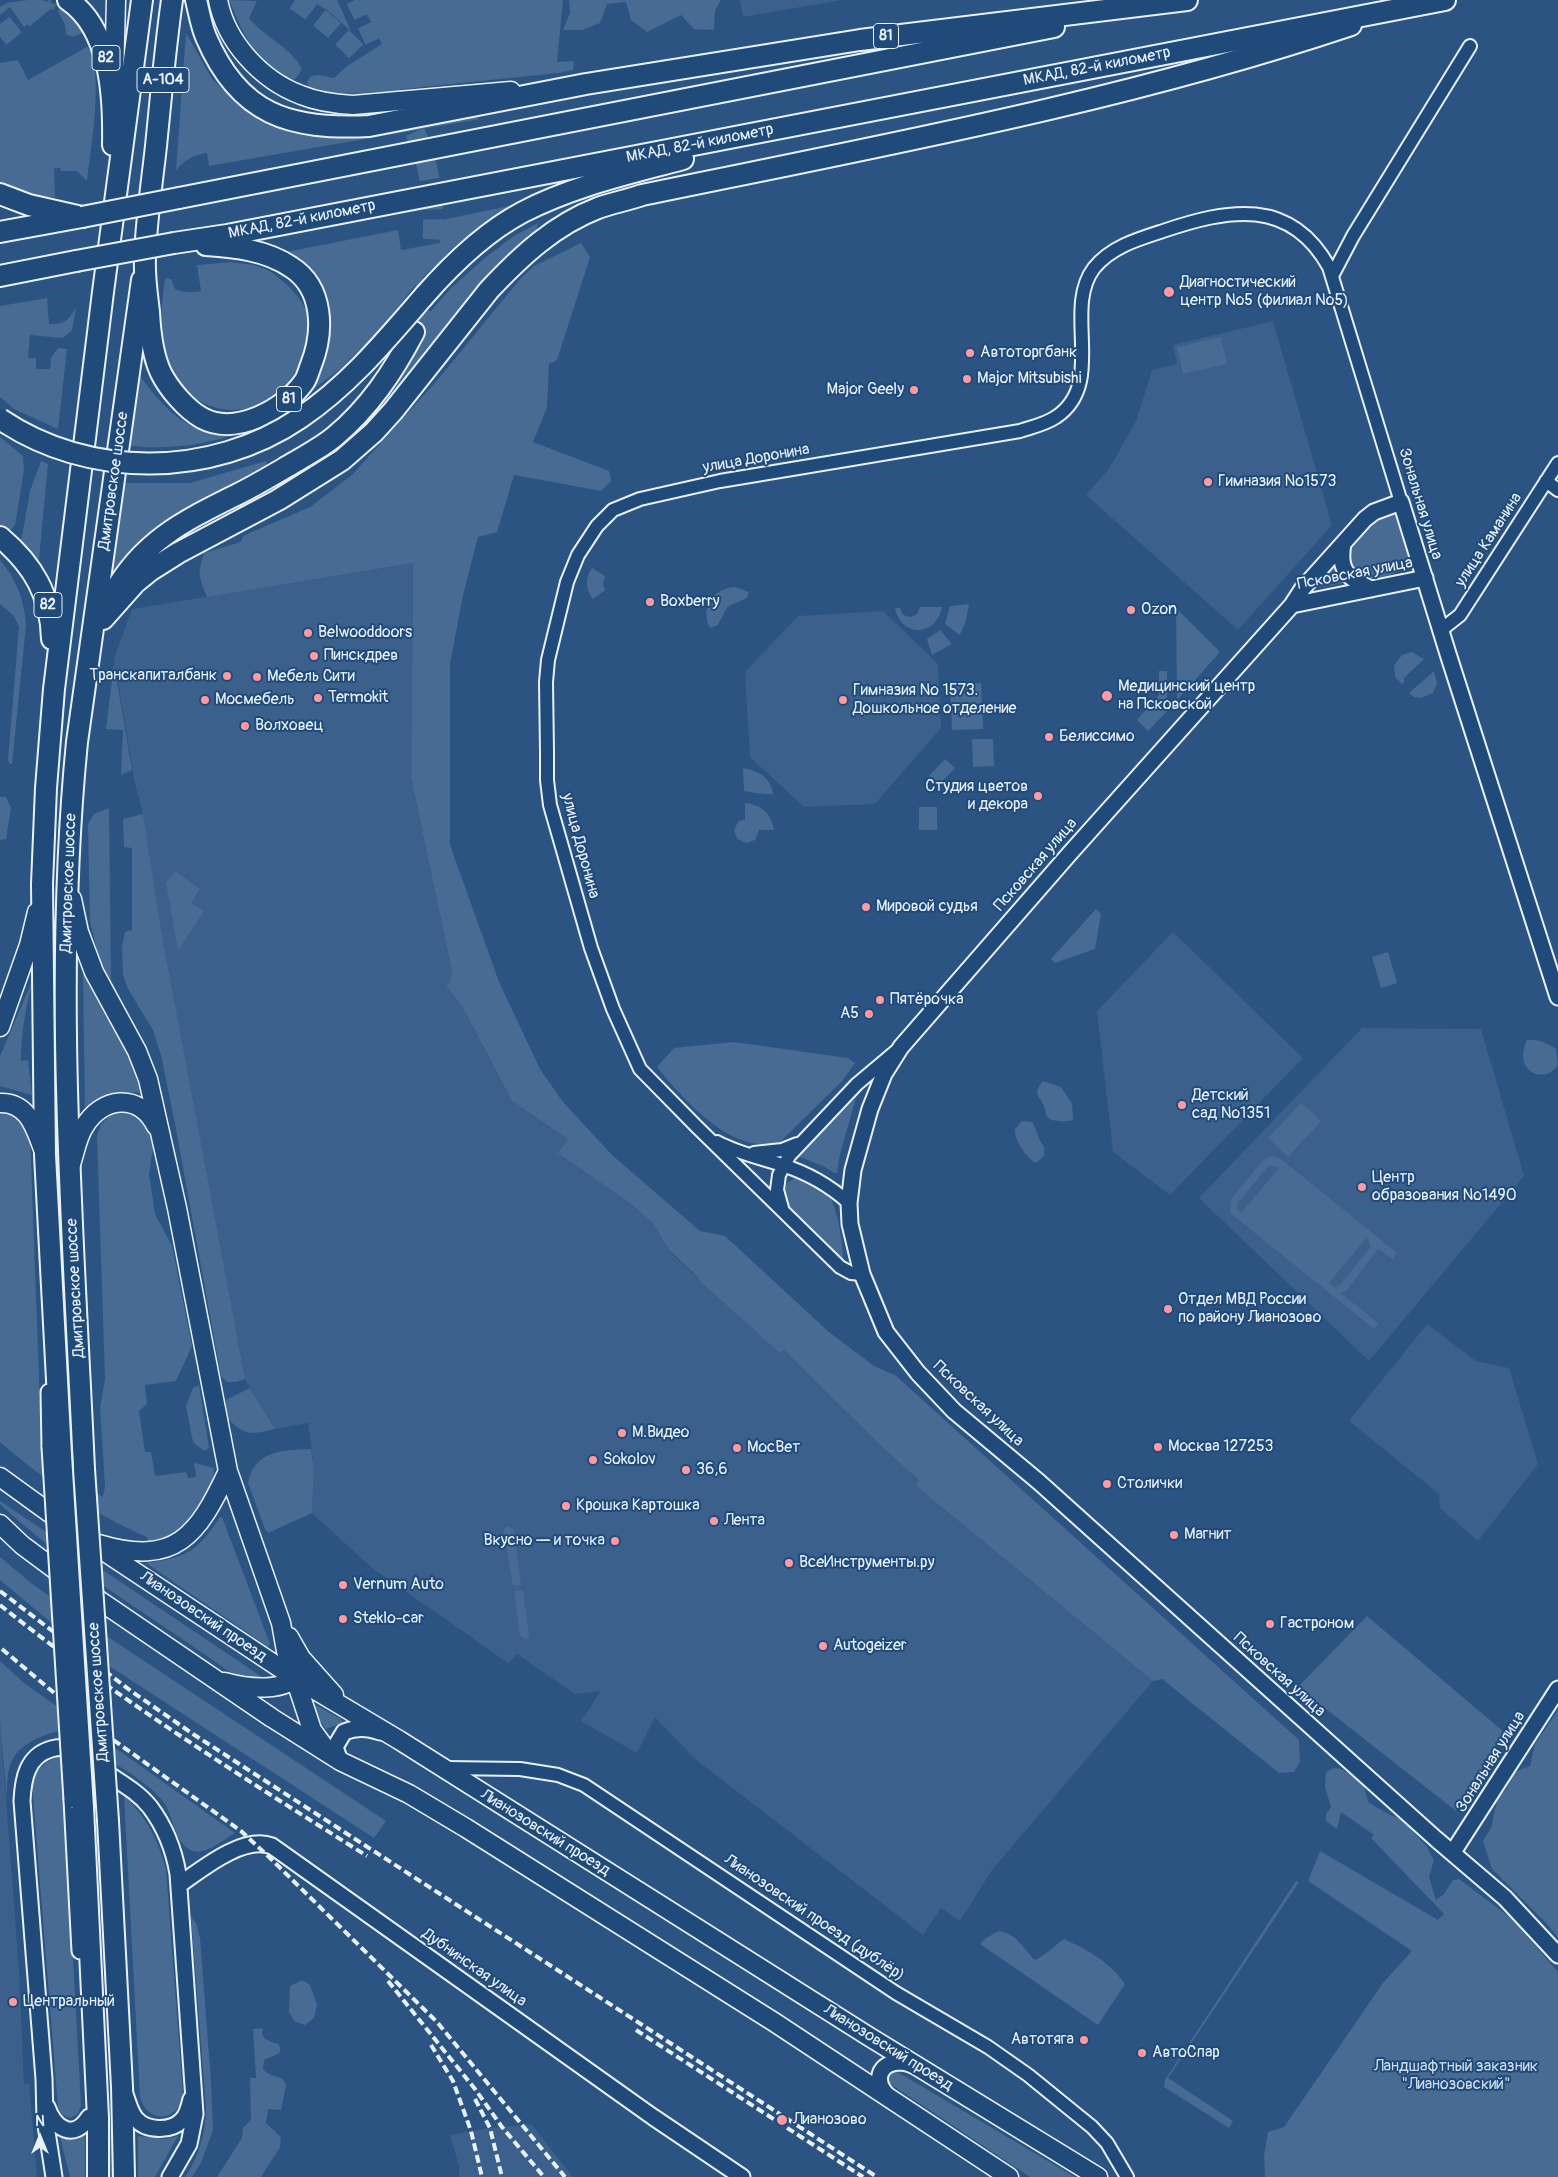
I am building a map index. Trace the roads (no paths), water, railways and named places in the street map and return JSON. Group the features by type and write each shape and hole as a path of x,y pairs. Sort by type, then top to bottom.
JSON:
{"main road":[{"name":"82","path":"68,0 78,6 90,21 101,42 106,59 113,128"},
{"path":"111,235 116,0"},
{"name":"Дмитровское шоссе","path":"98,2177 97,2092 55,1451 54,1341 45,1155 42,884 49,740 54,689 142,0"},
{"name":"Дмитровское шоссе","path":"124,2177 122,2087 108,1821 84,1470 70,1167 66,977 68,884 74,773 145,259 172,0"},
{"name":"81","path":"196,0 206,36 222,68 240,90 265,111 296,123 338,128 369,126 586,84 869,38 1186,0"},
{"path":"218,0 219,8 234,40 257,68 286,88 318,101 354,105 381,104 586,84"},
{"path":"0,232 1198,0"},
{"path":"103,619 134,583 151,570 178,553 278,500 342,460 374,432 489,290 507,271 526,253 560,227 598,208 642,195 1002,120 1162,81 1277,50 1398,9 1445,0"},
{"name":"МКАД, 82-й километр","path":"0,276 174,243 227,235 1398,9"},
{"path":"0,419 22,434 57,449 94,459 134,464 173,462 209,456 242,446 275,432 300,418 358,372 424,296 465,254 494,231 522,213 556,196 595,182 859,114"},
{"path":"0,194 29,205 82,217"},
{"name":"81","path":"145,259 153,347 161,373 172,388 189,408 203,419 223,424 245,421 268,414 288,400 305,381 319,337 320,316 316,298 307,282 292,267 254,251 174,243"},
{"path":"88,664 112,597 126,572 161,537 180,524 256,485 324,444 360,414 382,386 414,332"},
{"name":"82","path":"0,537 19,553 37,579 48,604 52,625 54,689"},
{"path":"0,1027 30,945 42,884"},
{"path":"68,884 79,932 94,972 137,1051 148,1079 163,1141 228,1471 281,1623 286,1651 312,1730 321,1744 337,1759"},
{"path":"70,1167 83,1128 102,1107 116,1103 132,1102 143,1108 153,1120 163,1141"},
{"path":"0,1103 19,1107 32,1119 45,1155"},
{"path":"87,1540 112,1547 140,1550 160,1549 182,1540 203,1520 228,1471"},
{"name":"Лианозовский проезд","path":"0,1477 87,1540 295,1678 347,1708 917,2066 1098,2177"},
{"path":"0,1524 22,1545 65,1577 272,1718 337,1759 410,1794 466,1828 774,2022 1009,2177"},
{"path":"281,1623 301,1658 347,1708"},
{"path":"219,1681 254,1687 285,1683 300,1674 301,1658"}],"street":[{"path":"1332,276 1352,236 1470,46"},
{"name":"улица Доронина","path":"704,1134 640,1069 613,1009 591,948 550,805 547,780 546,682 548,660 567,582 578,554 597,526 613,510 640,499 720,481 1020,431 1056,417 1070,402 1082,368 1084,290 1094,269 1109,254 1129,242 1198,219 1234,213 1255,214 1277,218 1298,230 1316,247 1332,276"},
{"name":"Зональная улица","path":"1332,276 1441,630 1558,997"},
{"name":"улица Каманина","path":"1441,630 1460,615 1558,463"},
{"path":"1546,481 1558,490"},
{"name":"Псковская улица","path":"1401,502 1374,512 1365,519 1304,588 1292,605 1071,852 901,1047 884,1074 870,1109 853,1170 849,1203 850,1224 862,1274 886,1332 918,1374 954,1411 1039,1482 1506,1898 1558,1955"},
{"path":"1343,544 1340,557 1344,569 1353,580 1371,589"},
{"name":"Псковская улица","path":"1292,605 1425,578"},
{"path":"782,1208 777,1190 779,1175 783,1165 799,1143 857,1084 901,1047"},
{"path":"704,1134 742,1152 809,1175 832,1188 849,1203"},
{"path":"704,1134 782,1208 840,1267 851,1273 862,1274"},
{"path":"742,1152 768,1152 799,1143"},
{"name":"Зональная улица","path":"1453,1852 1558,1689"},
{"path":"337,1759 336,1747 344,1732 354,1728 366,1728 387,1733"},
{"name":"Дмитровское шоссе","path":"54,2177 47,2134 22,1801 25,1778 35,1758 55,1748 70,1749 140,1796 150,1807 167,1836 177,1866 194,2085 194,2125 189,2144 170,2177"},
{"name":"Лианозовский проезд (дублёр)","path":"442,1768 526,1770 558,1775 584,1785 896,1993 988,2047 1028,2075 1092,2126 1107,2143 1126,2177"},
{"path":"77,1804 89,2117 88,2177"},
{"name":"Дубнинская улица","path":"179,1885 237,1848 264,1843 272,1846 646,2112 742,2177"},
{"path":"887,2095 878,2083 879,2075 883,2069 890,2064 901,2062 917,2066"},
{"name":"Дмитровское шоссе","path":"122,2087 136,2119 144,2125 162,2128 182,2121 188,2111 194,2085"},
{"path":"45,2101 51,2118 57,2126 63,2129 78,2129 84,2125 89,2117"}],"tunnel":[{"path":"0,37 40,5 50,0"},
{"path":"295,0 320,18 363,59 406,116 423,152 429,178 433,229 427,281 414,332"},
{"path":"355,0 407,114"}],"railway":[{"path":"0,1591 131,1691 193,1734 877,2177"},
{"path":"0,1605 89,1672 180,1736 367,1856"},
{"path":"2,1649 91,1724 241,1831 269,1857 437,2022 565,2177"},
{"path":"388,1981 475,2089 502,2127 544,2177"},
{"path":"636,2030 863,2177"},
{"path":"431,2045 453,2081 471,2131 482,2177"},
{"path":"475,2099 490,2128 502,2177"}],"place":[{"name":"Диагностический центр №5 (филиал №5)","path":"1169,292"},
{"name":"Автоторгбанк","path":"970,353"},
{"name":"Major Mitsubishi","path":"967,379"},
{"name":"Major Geely","path":"914,390"},
{"name":"Гимназия №1573","path":"1208,482"},
{"name":"Boxberry","path":"650,602"},
{"name":"Ozon","path":"1131,610"},
{"name":"Belwooddoors","path":"308,633"},
{"name":"Пинскдрев","path":"314,656"},
{"name":"Транскапиталбанк","path":"227,676"},
{"name":"Мебель Сити","path":"257,677"},
{"name":"Медицинский центр на Псковской","path":"1107,696"},
{"name":"Termokit","path":"318,698"},
{"name":"Мосмебель","path":"205,700"},
{"name":"Гимназия № 1573. Дошкольное отделение","path":"843,700"},
{"name":"Волховец","path":"245,726"},
{"name":"Белиссимо","path":"1049,737"},
{"name":"Студия цветов и декора","path":"1038,796"},
{"name":"Мировой судья","path":"866,907"},
{"name":"Пятёрочка","path":"880,1000"},
{"name":"А5","path":"869,1014"},
{"name":"Детский сад №1351","path":"1182,1105"},
{"name":"Центр образования №1490","path":"1362,1187"},
{"name":"Отдел МВД России по району Лианозово","path":"1168,1309"},
{"name":"М.Видео","path":"622,1433"},
{"name":"Москва 127253","path":"1158,1447"},
{"name":"МосВет","path":"737,1448"},
{"name":"Sokolov","path":"593,1460"},
{"name":"36,6","path":"686,1470"},
{"name":"Столички","path":"1107,1484"},
{"name":"Крошка Картошка","path":"566,1506"},
{"name":"Лента","path":"714,1521"},
{"name":"Магнит","path":"1174,1535"},
{"name":"Вкусно — и точка","path":"615,1541"},
{"name":"ВсеИнструменты.ру","path":"789,1563"},
{"name":"Vernum Аuto","path":"343,1585"},
{"name":"Steklo-car","path":"343,1619"},
{"name":"Гастроном","path":"1270,1624"},
{"name":"Autogeizer","path":"823,1646"},
{"name":"Центральный","path":"13,2002"},
{"name":"Автотяга","path":"1084,2040"},
{"name":"АвтоСпар","path":"1142,2053"},
{"name":"Лианозово","path":"782,2120"}],"park label":[{"name":"Ландшафтный заказник \"Лианозовский\"","path":"1456,2076"}]}
